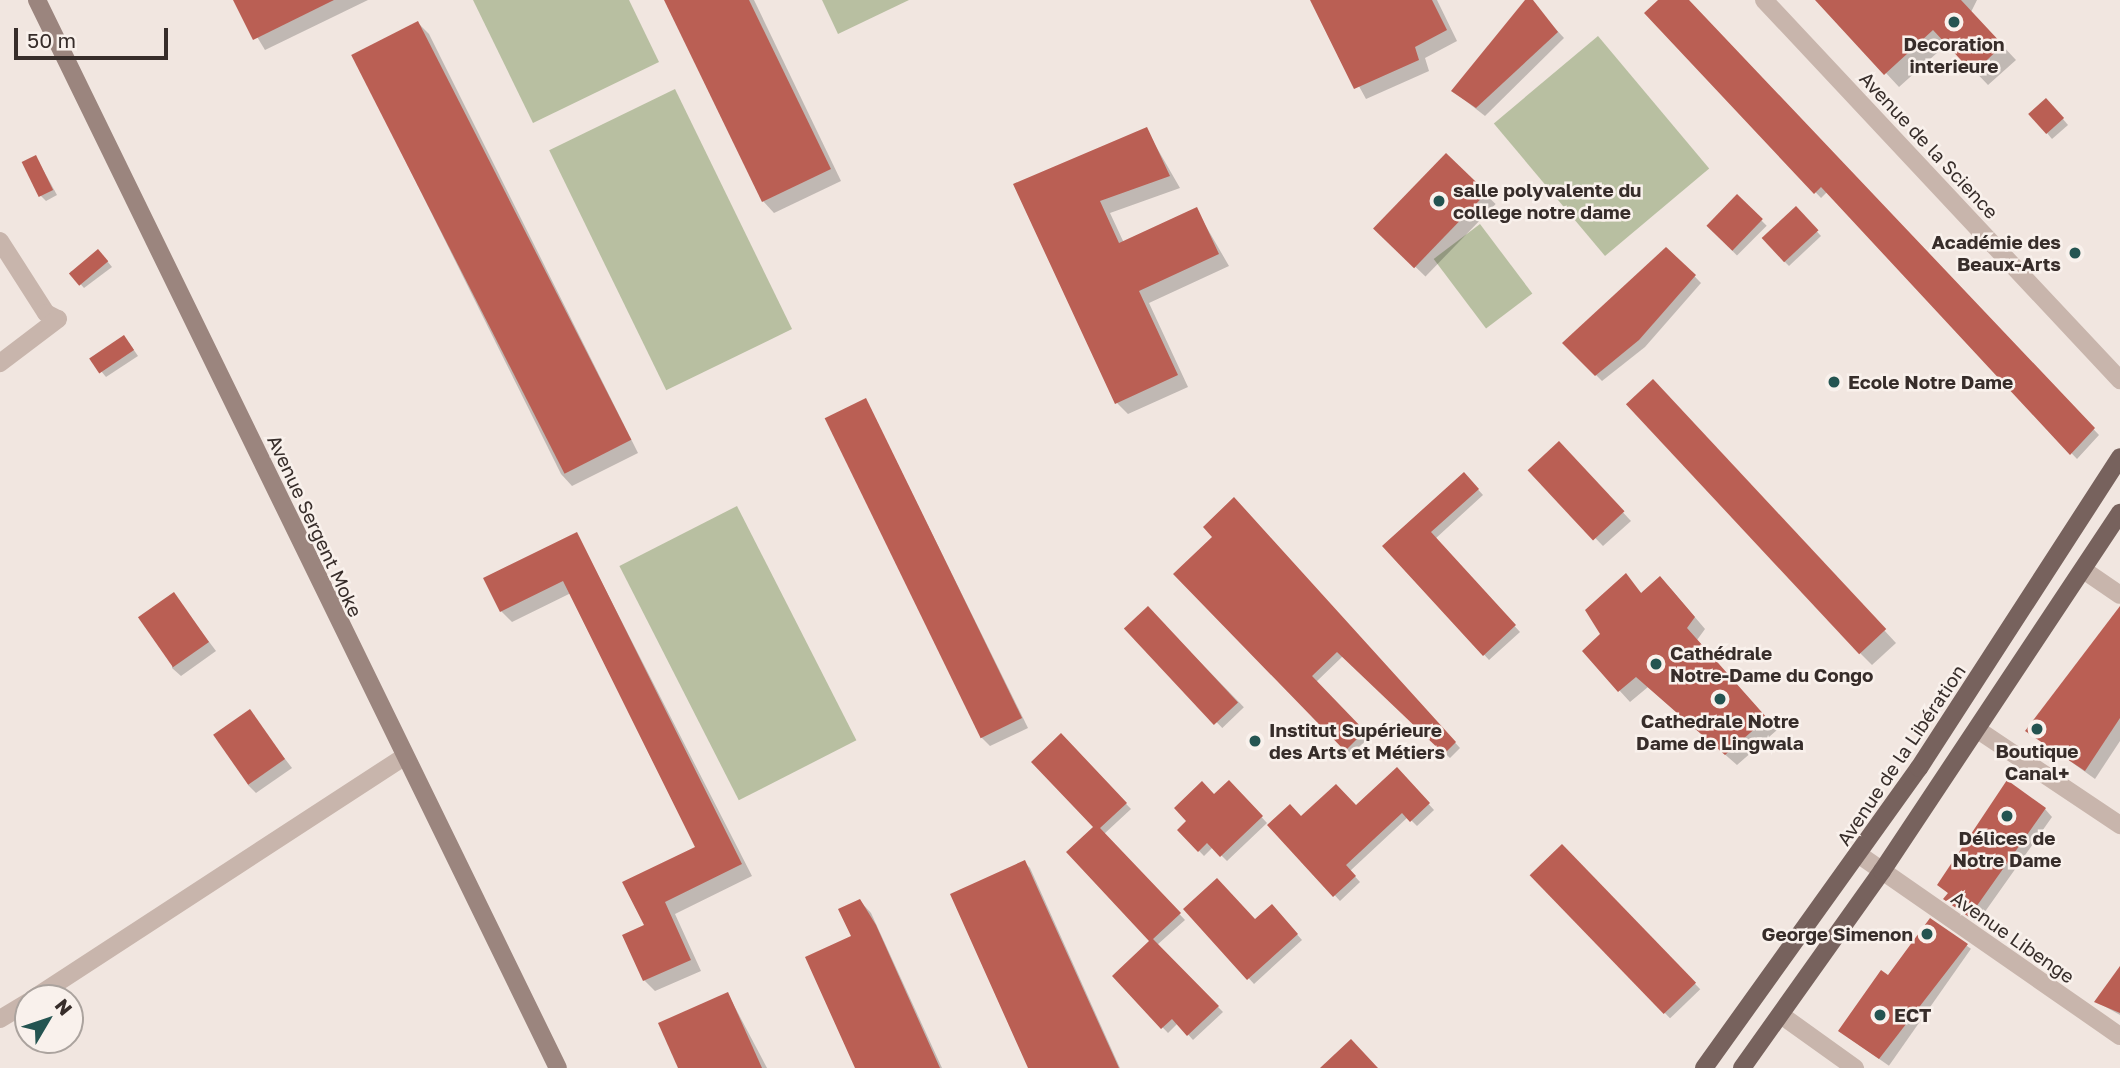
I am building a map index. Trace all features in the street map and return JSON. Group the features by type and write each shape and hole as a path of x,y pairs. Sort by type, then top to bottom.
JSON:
{"main road":[{"name":"Avenue Sergent Moke","path":"37,0 403,757 558,1068"},
{"name":"Avenue de la Libération","path":"1704,1068 1858,854 2120,457"},
{"path":"1742,1068 1882,872 2085,571 2120,513"}],"street":[{"name":"Avenue de la Science","path":"1764,0 2120,380"},
{"path":"0,241 47,313 58,319 0,363"},
{"path":"2085,571 2120,595"},
{"path":"1978,730 2120,825"},
{"path":"55,984 403,757"},
{"name":"Avenue Libenge","path":"1858,854 2120,1036"},
{"path":"1781,1015 1856,1068"}],"green space":[{"path":"473,0 629,0 659,62 533,123"},
{"path":"822,0 909,0 838,34"},
{"path":"1598,36 1709,169 1605,256 1494,123"},
{"path":"675,89 792,329 666,390 549,150"},
{"path":"1480,224 1532,293 1486,328 1434,259"},
{"path":"737,506 856,740 739,800 619,566"}],"building":[{"path":"233,0 334,0 253,40"},
{"path":"664,0 749,0 831,169 762,202"},
{"path":"1310,0 1432,0 1447,30 1415,47 1419,60 1354,89"},
{"path":"1525,0 1533,0 1558,32 1476,108 1451,91"},
{"path":"1658,0 1689,0 2095,428 2070,455 1821,187 1814,194 1644,13"},
{"path":"1815,0 1961,0 2003,45 1973,73 1933,30 1884,75"},
{"path":"418,21 631,440 565,474 351,55"},
{"path":"2046,98 2064,118 2046,134 2028,114"},
{"path":"1147,127 1170,176 1100,201 1119,243 1197,207 1219,254 1139,291 1178,375 1115,404 1013,184"},
{"name":"salle polyvalente du college notre dame","path":"1446,153 1487,193 1414,268 1373,229"},
{"path":"36,155 53,190 39,197 22,162"},
{"path":"1737,194 1763,219 1732,251 1706,226"},
{"path":"1796,206 1819,230 1784,262 1762,238"},
{"path":"1666,247 1696,275 1639,340 1595,376 1562,343"},
{"path":"98,249 108,261 79,286 69,273"},
{"path":"124,335 134,350 99,373 89,358"},
{"path":"1653,379 1886,629 1859,654 1626,404"},
{"path":"866,398 1022,718 981,738 825,418"},
{"path":"1559,441 1624,511 1593,541 1528,470"},
{"path":"1464,472 1479,489 1431,532 1516,625 1483,656 1382,546"},
{"path":"1234,497 1456,742 1444,754 1337,652 1312,676 1365,731 1345,751 1173,574 1212,537 1203,527"},
{"path":"577,532 742,864 665,902 691,960 643,981 622,935 644,925 622,882 695,847 563,581 500,612 483,578"},
{"name":"Cathédrale Notre-Dame du Congo","path":"1626,573 1641,593 1660,576 1695,617 1687,628 1767,718 1725,755 1636,677 1618,692 1582,651 1600,634 1585,610"},
{"path":"174,592 209,642 173,667 138,617"},
{"path":"1148,606 1238,703 1214,725 1124,629"},
{"path":"2120,606 2120,718 2085,771 2025,731"},
{"path":"250,709 285,759 248,785 213,735"},
{"path":"1061,733 1127,803 1100,828 1181,913 1153,939 1219,1006 1187,1036 1172,1019 1161,1029 1112,976 1149,941 1066,852 1093,827 1031,762"},
{"path":"1397,767 1430,803 1410,822 1402,813 1346,865 1356,876 1333,897 1267,825 1290,804 1301,816 1336,784 1356,805"},
{"path":"1229,780 1263,816 1220,857 1207,843 1198,852 1177,830 1186,821 1174,808 1202,781 1214,794"},
{"path":"2007,780 2046,808 1969,917 1943,899 1948,893 1937,885"},
{"path":"1562,844 1696,983 1664,1014 1530,875"},
{"path":"1025,860 1119,1068 1028,1068 950,894"},
{"path":"1217,878 1255,919 1272,904 1298,934 1247,980 1183,909"},
{"path":"860,899 876,925 940,1068 855,1068 805,957 851,936 838,909"},
{"path":"1930,918 1968,944 1879,1059 1838,1031 1881,970 1888,975"},
{"path":"2120,966 2120,1013 2094,1002"},
{"path":"728,992 762,1068 678,1068 658,1023"},
{"path":"1351,1039 1378,1068 1320,1068"}],"place":[{"name":"Decoration interieure","path":"1954,22"},
{"name":"salle polyvalente du college notre dame","path":"1439,201"},
{"name":"Académie des Beaux-Arts","path":"2075,253"},
{"name":"Ecole Notre Dame","path":"1834,382"},
{"name":"Cathédrale Notre-Dame du Congo","path":"1656,664"},
{"name":"Cathedrale Notre Dame de Lingwala","path":"1720,699"},
{"name":"Boutique Canal+","path":"2037,729"},
{"name":"Institut Supérieure des Arts et Métiers","path":"1255,741"},
{"name":"Délices de Notre Dame","path":"2007,816"},
{"name":"George Simenon","path":"1927,934"},
{"name":"ECT","path":"1880,1015"}]}
